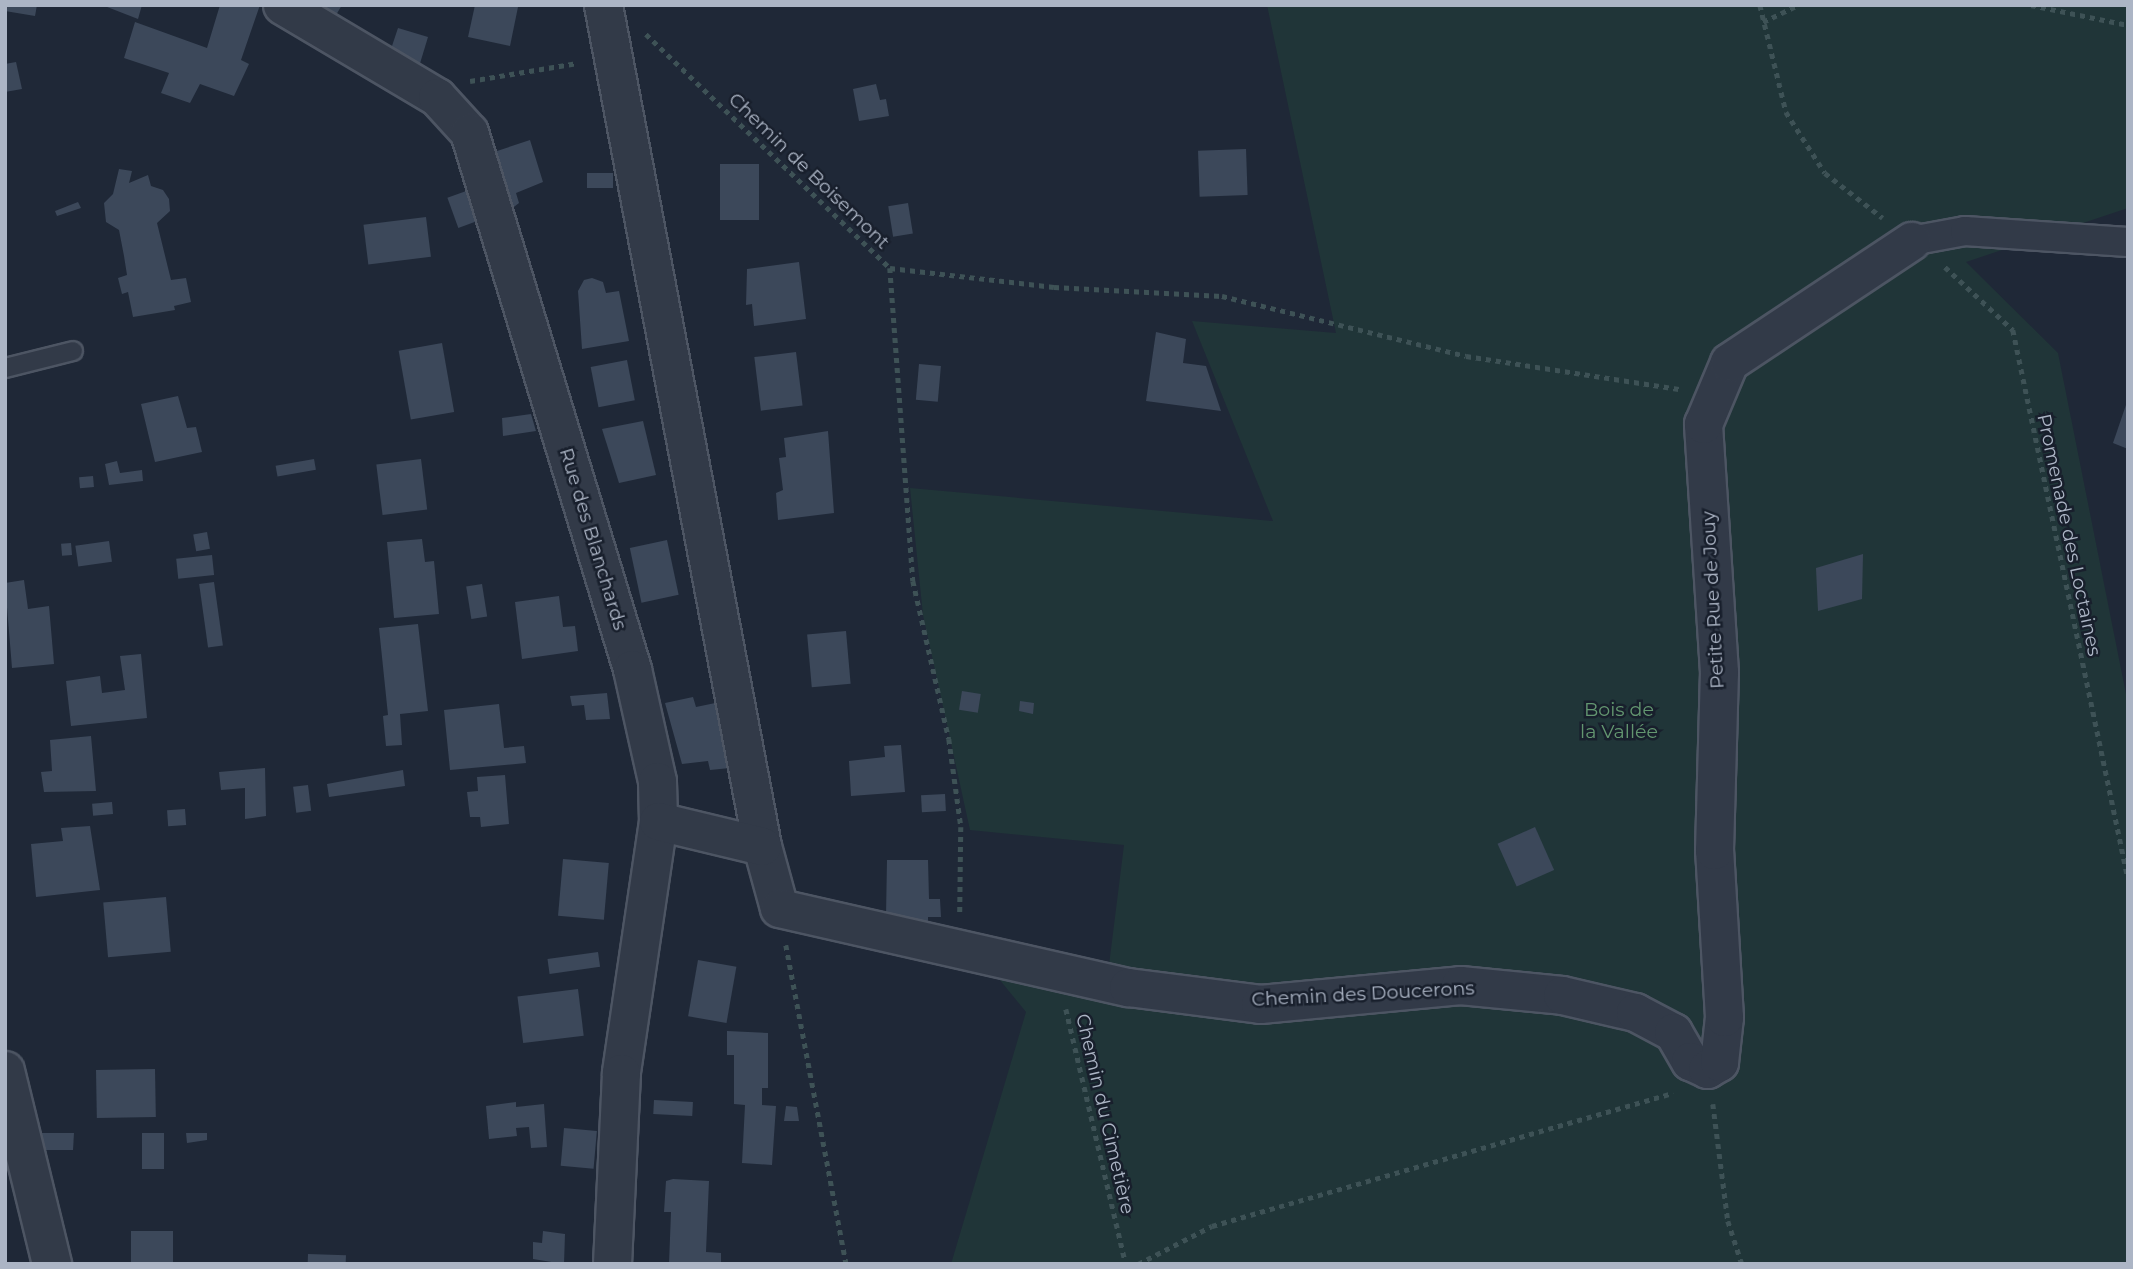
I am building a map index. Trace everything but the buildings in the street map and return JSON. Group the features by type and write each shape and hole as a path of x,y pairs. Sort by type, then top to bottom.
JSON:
{"street":[{"name":"Rue des Blanchards","path":"282,5 438,97 469,132 632,669 657,781 658,821 621,1073 612,1264"},
{"path":"603,5 762,846 779,908"},
{"path":"1911,241 1965,231 2128,242"},
{"name":"Petite Rue de Jouy","path":"1719,1062 1724,1017 1714,850 1718,672 1703,424 1729,362 1911,241"},
{"path":"658,821 762,846"},
{"name":"Chemin des Doucerons","path":"779,908 1128,986 1260,1004 1460,985 1562,995 1635,1012 1673,1032 1690,1061 1707,1069 1719,1062"},
{"path":"5,1071 52,1264"}],"lane":[{"path":"5,368 73,351"}],"path":[{"name":"Promenade des Loctaines","path":"1760,5 1786,112 1825,173 1911,241 2013,330 2128,878"},
{"path":"1763,22 1798,5"},
{"path":"2031,5 2128,25"},
{"name":"Chemin de Boisemont","path":"640,28 890,268 1054,287 1222,296 1466,356 1707,393 1712,402"},
{"path":"464,82 614,57"},
{"path":"890,268 913,581 949,740 961,827 960,950"},
{"path":"779,908 846,1264"},
{"name":"Chemin du Cimetière","path":"1057,971 1126,1264"},
{"path":"1719,1062 1712,1097 1716,1139 1728,1222 1742,1264"},
{"path":"1138,1264 1212,1226 1670,1093 1680,1094"}],"green space":[{"name":"Bois de la Vallée","path":"1267,5 2128,5 2128,208 1966,262 2058,353 2128,704 2128,1264 951,1264 1026,1012 963,935 1109,965 1124,845 970,830 923,615 910,488 1273,521 1192,321 1336,333"}]}
